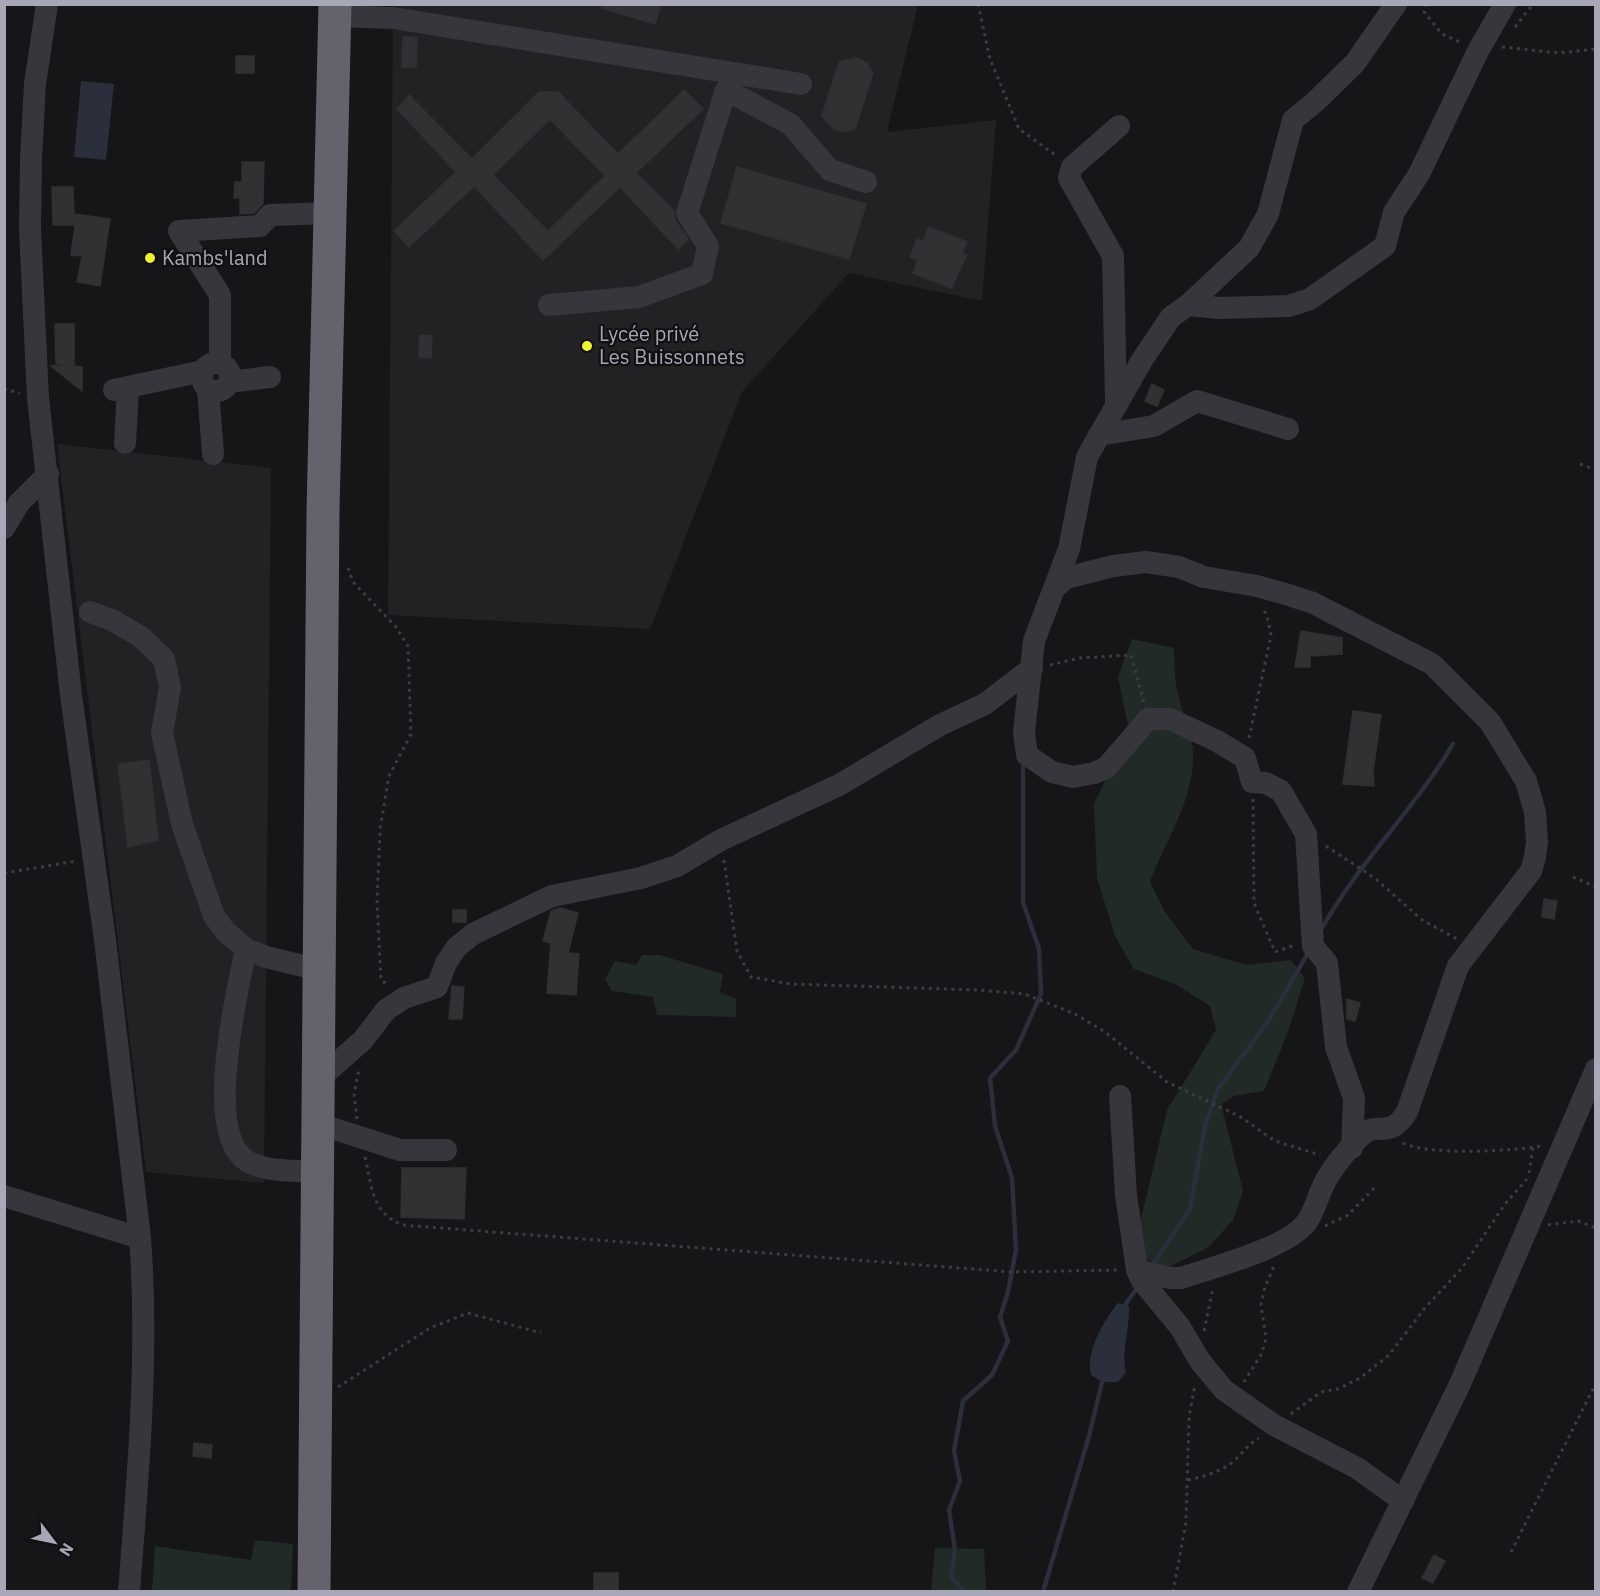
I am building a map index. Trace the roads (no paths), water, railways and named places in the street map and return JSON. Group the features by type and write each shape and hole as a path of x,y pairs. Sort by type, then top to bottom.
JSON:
{"highway":[{"path":"314,1592 323,511 335,10"}],"street":[{"path":"47,4 34,93 30,229 38,398 71,695 94,858 143,1273 141,1426 129,1592"},
{"path":"1347,1154 1354,1098 1336,1047 1327,963 1313,946 1306,834 1281,791 1266,783 1252,782 1245,758 1217,741 1170,719 1149,719 1106,768 1073,777 1052,772 1027,755 1024,732 1035,641 1058,586 1069,549 1087,457 1116,401 1171,317 1188,305 1249,248 1268,214 1293,120 1316,102 1355,63 1396,4"},
{"path":"1188,305 1220,308 1289,306 1310,299 1385,246 1395,212 1419,174 1478,51 1505,4"},
{"path":"335,10 801,84"},
{"path":"707,69 726,90 790,124 830,170 866,182"},
{"path":"549,305 639,297 702,274 708,246 687,213 726,90"},
{"path":"1116,401 1113,256 1069,178 1072,167 1119,126"},
{"path":"213,454 215,376 222,303 220,295 179,231 260,226 270,214 331,213"},
{"path":"125,443 121,389 215,376 270,377"},
{"path":"1099,435 1154,426 1197,401 1288,429"},
{"path":"4,528 19,503 48,474"},
{"path":"1058,586 1066,578 1113,566 1146,562 1161,563 1204,577 1236,582 1313,603 1432,664 1491,722 1527,781 1535,812 1537,842 1531,871 1458,966 1407,1112 1400,1123 1390,1130 1370,1130 1362,1135 1325,1180 1306,1223 1281,1242 1217,1265 1170,1278 1137,1270"},
{"path":"90,612 112,620 141,637 164,659 170,687 162,733 182,824 214,916 231,938 246,949 266,957 320,970"},
{"path":"319,1079 363,1040 386,1010 404,998 437,987 446,963 457,947 473,934 552,896 641,878 677,866 721,840 839,785 940,724 985,704 1032,668"},
{"path":"246,949 234,1007 224,1082 235,1149 246,1160 264,1169 318,1172"},
{"path":"1358,1592 1460,1384 1596,1069"},
{"path":"1120,1096 1126,1195 1137,1270 1151,1294 1180,1327 1200,1361 1234,1398 1274,1425 1357,1468 1403,1501"},
{"path":"319,1124 400,1150 446,1150"},
{"path":"4,1196 140,1238"}],"water":[{"path":"81,81 114,84 106,160 74,157"},
{"path":"1118,1303 1129,1306 1124,1355 1126,1372 1118,1382 1102,1382 1091,1375 1093,1347 1107,1318"}],"waterway":[{"path":"1321,930 1352,882 1438,768 1453,744"},
{"path":"964,1592 951,1577 955,1550 949,1510 960,1481 954,1451 963,1401 992,1375 1008,1341 1000,1317 1008,1292 1016,1250 1012,1178 995,1126 990,1078 1016,1050 1041,994 1039,949 1023,902 1023,765"},
{"path":"1151,1268 1190,1209 1205,1126 1218,1089 1269,1020 1308,953"},
{"path":"1122,1309 1138,1287"},
{"path":"1043,1592 1089,1436 1103,1378"}],"place":[{"name":"Kambs'land","path":"150,258"},
{"name":"Lycée privé Les Buissonnets","path":"587,346"}]}
